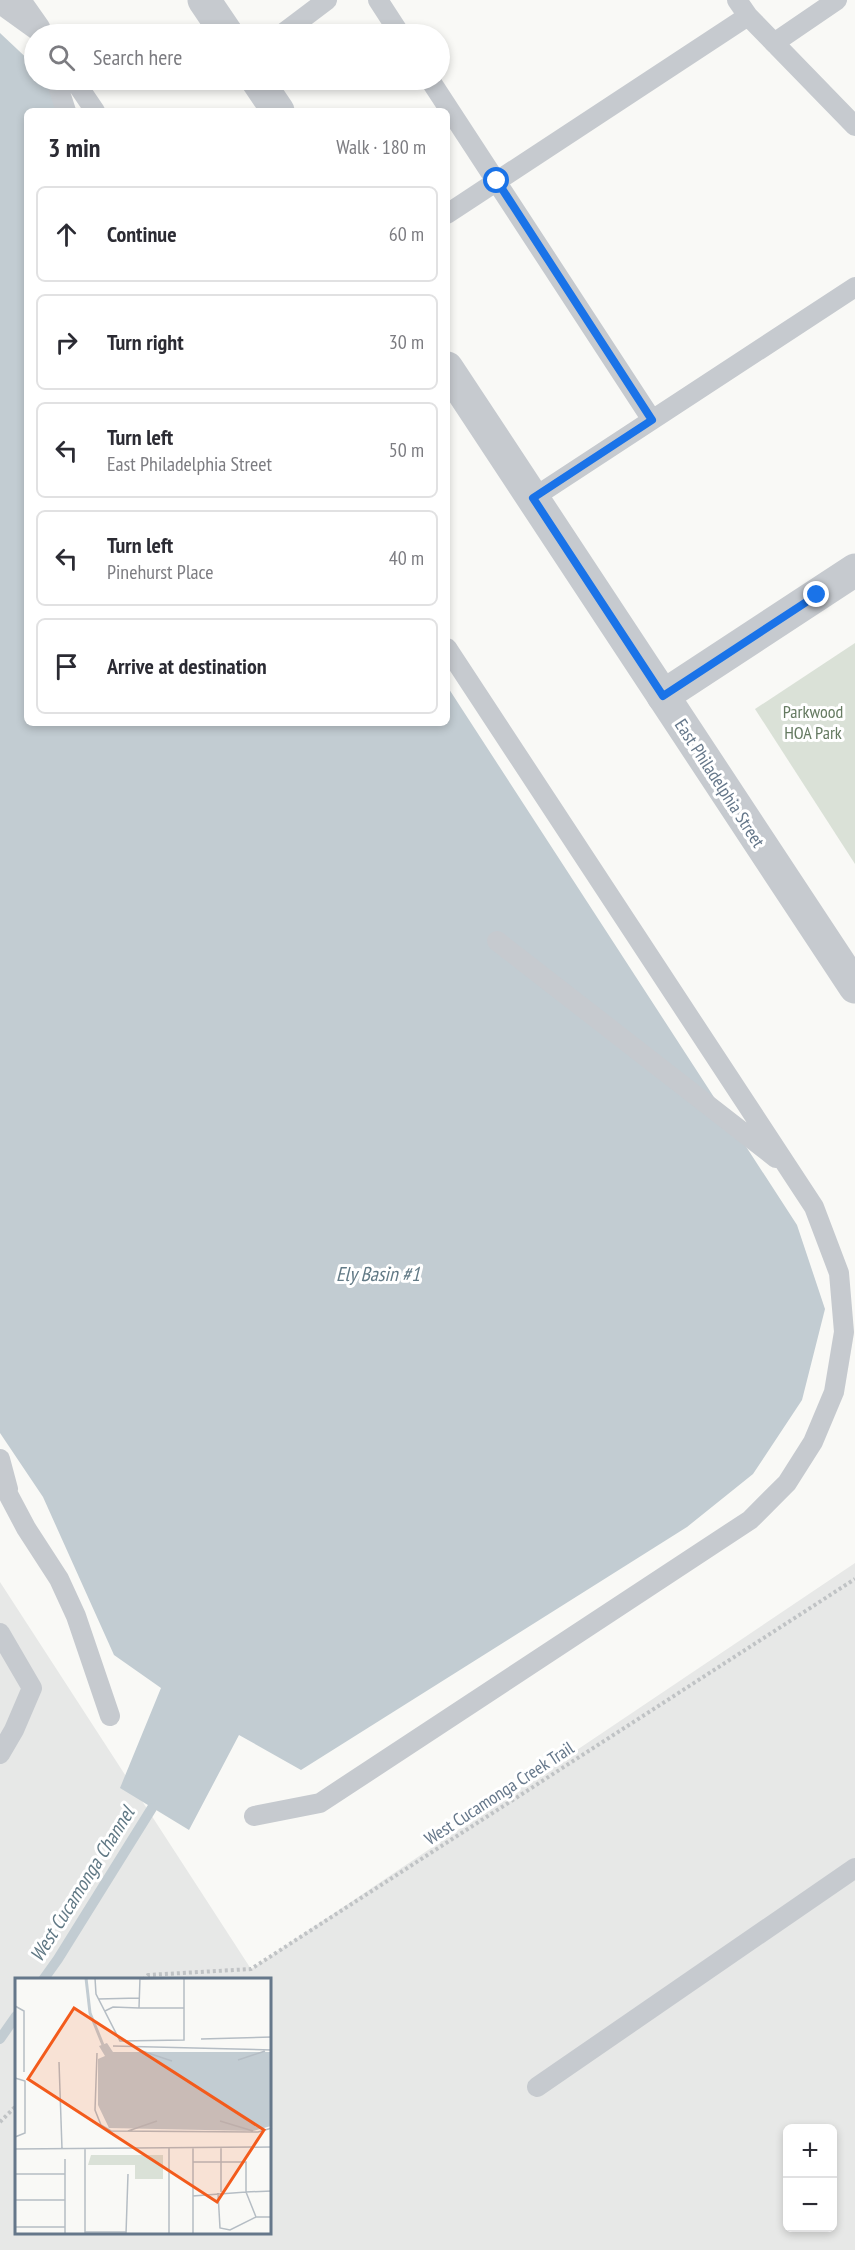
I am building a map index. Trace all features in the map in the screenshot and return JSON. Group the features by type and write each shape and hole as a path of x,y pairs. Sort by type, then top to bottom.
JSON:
{"street":[{"path":"204,0 220,24"},
{"path":"264,90 276,108"},
{"name":"East Philadelphia Street","path":"450,373 855,987"},
{"path":"663,696 855,570"}],"lane":[{"path":"21,0 37,24"},
{"path":"295,24 327,0"},
{"path":"378,0 394,24"},
{"path":"774,43 837,0"},
{"path":"0,4 29,24"},
{"path":"450,212 742,8 855,126"},
{"path":"59,90 65,108"},
{"path":"81,90 93,108"},
{"path":"437,90 449,108"},
{"path":"450,110 652,420"},
{"path":"533,498 855,287"},
{"path":"254,1816 320,1803 750,1520 787,1483 813,1442 834,1392 844,1332 839,1273 814,1207 450,653"},
{"path":"496,941 789,1168"},
{"path":"0,1459 4,1486 26,1528 59,1579 76,1616 110,1716"},
{"path":"0,1633 32,1688 14,1730 0,1754"},
{"path":"537,2087 855,1869"}],"path":[{"name":"West Cucamonga Creek Trail","path":"145,1978 147,1975 251,1969 855,1579"},
{"path":"0,2122 15,2107"}],"shaded area":[{"path":"855,1563 855,2250 0,2250 0,1582 251,1969"}],"green space":[{"name":"Parkwood HOA Park","path":"855,643 855,864 755,709"}],"water":[{"name":"Ely Basin #1","path":"0,33 24,56 24,90 58,90 72,108 24,108 24,726 450,726 450,691 797,1225 825,1309 802,1400 753,1474 687,1527 301,1770 239,1735 189,1830 120,1788 161,1688 114,1655 43,1497 0,1433"}],"waterway":[{"name":"West Cucamonga Channel","path":"44,1978 152,1808"},
{"name":"West Cucamonga Channel","path":"0,2039 15,2017"}],"route":[{"path":"497,181 652,420 533,498 663,696 817,595"}]}
